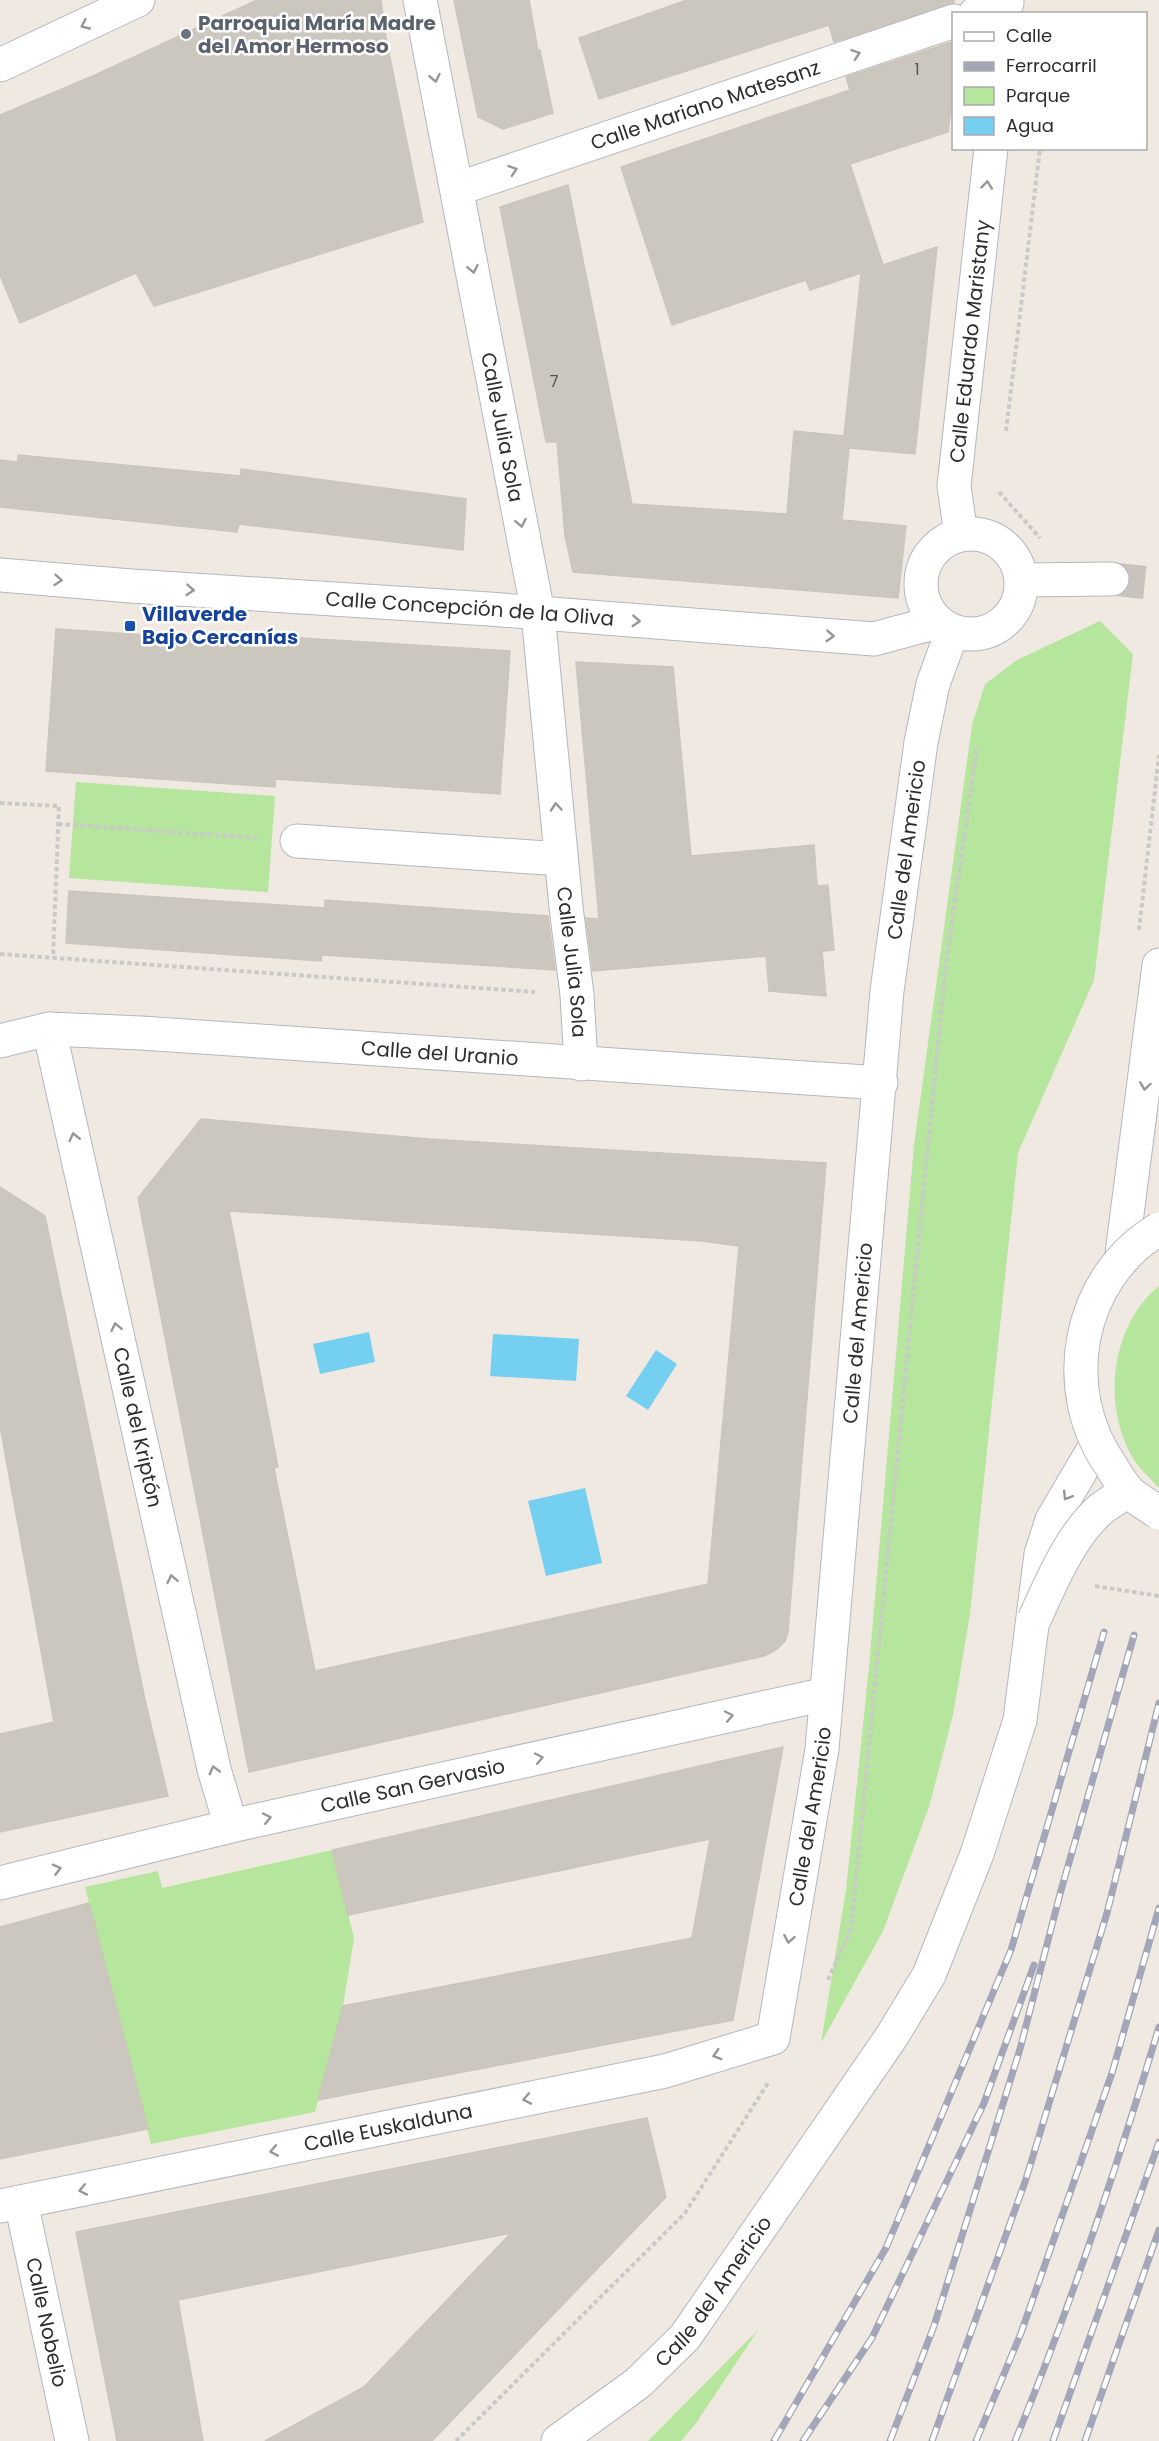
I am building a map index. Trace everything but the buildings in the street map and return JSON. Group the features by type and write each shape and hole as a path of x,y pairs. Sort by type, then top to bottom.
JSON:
{"street":[{"path":"0,65 138,0"},
{"name":"Calle Julia Sola","path":"420,0 538,613 561,859 577,995 581,1064"},
{"path":"982,12 1007,5"},
{"name":"Calle Mariano Matesanz","path":"457,189 952,22"},
{"name":"Calle Eduardo Maristany","path":"961,535 954,486 991,150"},
{"path":"961,535 989,537 1012,553 1023,580 1014,612 986,633 945,627 923,599 922,571 936,548 961,535"},
{"name":"Calle Concepción de la Oliva","path":"0,575 874,639 945,627"},
{"path":"1023,580 1112,579"},
{"name":"Calle del Americio","path":"773,2038 822,1749 888,991 921,742 945,627"},
{"name":"Calle Julia Sola","path":"297,841 561,859"},
{"path":"1121,1261 1159,966"},
{"name":"Calle del Uranio","path":"0,1041 49,1029 141,1033 880,1083"},
{"name":"Calle del Kriptón","path":"49,1029 213,1769 231,1826"},
{"path":"1159,1229 1146,1237 1121,1261 1101,1290 1087,1322 1080,1356 1081,1391 1096,1445 1128,1491 1159,1513"},
{"name":"Calle del Americio","path":"558,2441 638,2383 685,2337 869,2070 929,1975 977,1854 1020,1720 1034,1620 1039,1562 1052,1520 1096,1445"},
{"name":"Calle del Americio","path":"1034,1620 1058,1567 1080,1535 1100,1510 1128,1491"},
{"name":"Calle San Gervasio","path":"0,1883 231,1826 826,1694"},
{"name":"Calle Euskalduna","path":"11,2204 665,2071 773,2038"},
{"name":"Calle Nobelio","path":"11,2204 72,2441"}],"path":[{"path":"1005,432 1040,150"},
{"path":"0,804 59,806 53,957"},
{"path":"58,824 297,841"},
{"path":"0,954 577,995"},
{"path":"1088,1584 1159,1596"},
{"path":"456,2441 685,2213 767,2086 773,2038"}],"green space":[{"path":"1100,621 1133,654 1094,980 1018,1153 970,1614 953,1715 929,1807 883,1931 821,2043 846,1890 869,1667 914,1145 972,725 985,684 1017,660"},
{"path":"76,782 275,796 268,892 69,878"},
{"path":"1159,1286 1159,1488 1137,1464 1126,1443 1118,1420 1115,1395 1116,1370 1129,1324 1142,1303"},
{"path":"332,1850 354,1938 343,2006 315,2112 151,2144 85,1887 158,1871 162,1888"},
{"path":"758,2330 696,2423 681,2441 648,2441"}],"water":[{"path":"369,1332 375,1362 320,1374 313,1344"},
{"path":"493,1334 579,1339 576,1381 490,1376"},
{"path":"656,1350 677,1364 648,1410 626,1396"},
{"path":"585,1488 602,1563 546,1576 528,1501"}],"tunnel":[{"path":"1112,579 1159,584"}],"railway":[{"path":"774,2441 886,2248 1011,1950 1104,1632"},
{"path":"890,2441 934,2326 1020,2049 1060,1894 1134,1635"},
{"path":"932,2441 1026,2179 1107,1913 1159,1703"},
{"path":"976,2441 1021,2333 1112,2073 1159,1908"},
{"path":"803,2441 872,2338 984,2103 1034,1965"},
{"path":"1015,2441 1092,2236 1159,2027"},
{"path":"1053,2441 1159,2142"},
{"path":"1085,2441 1159,2230"}],"place":[{"name":"Parroquia María Madre del Amor Hermoso","path":"186,34"},
{"name":"Villaverde Bajo Cercanías","path":"130,626"}]}
